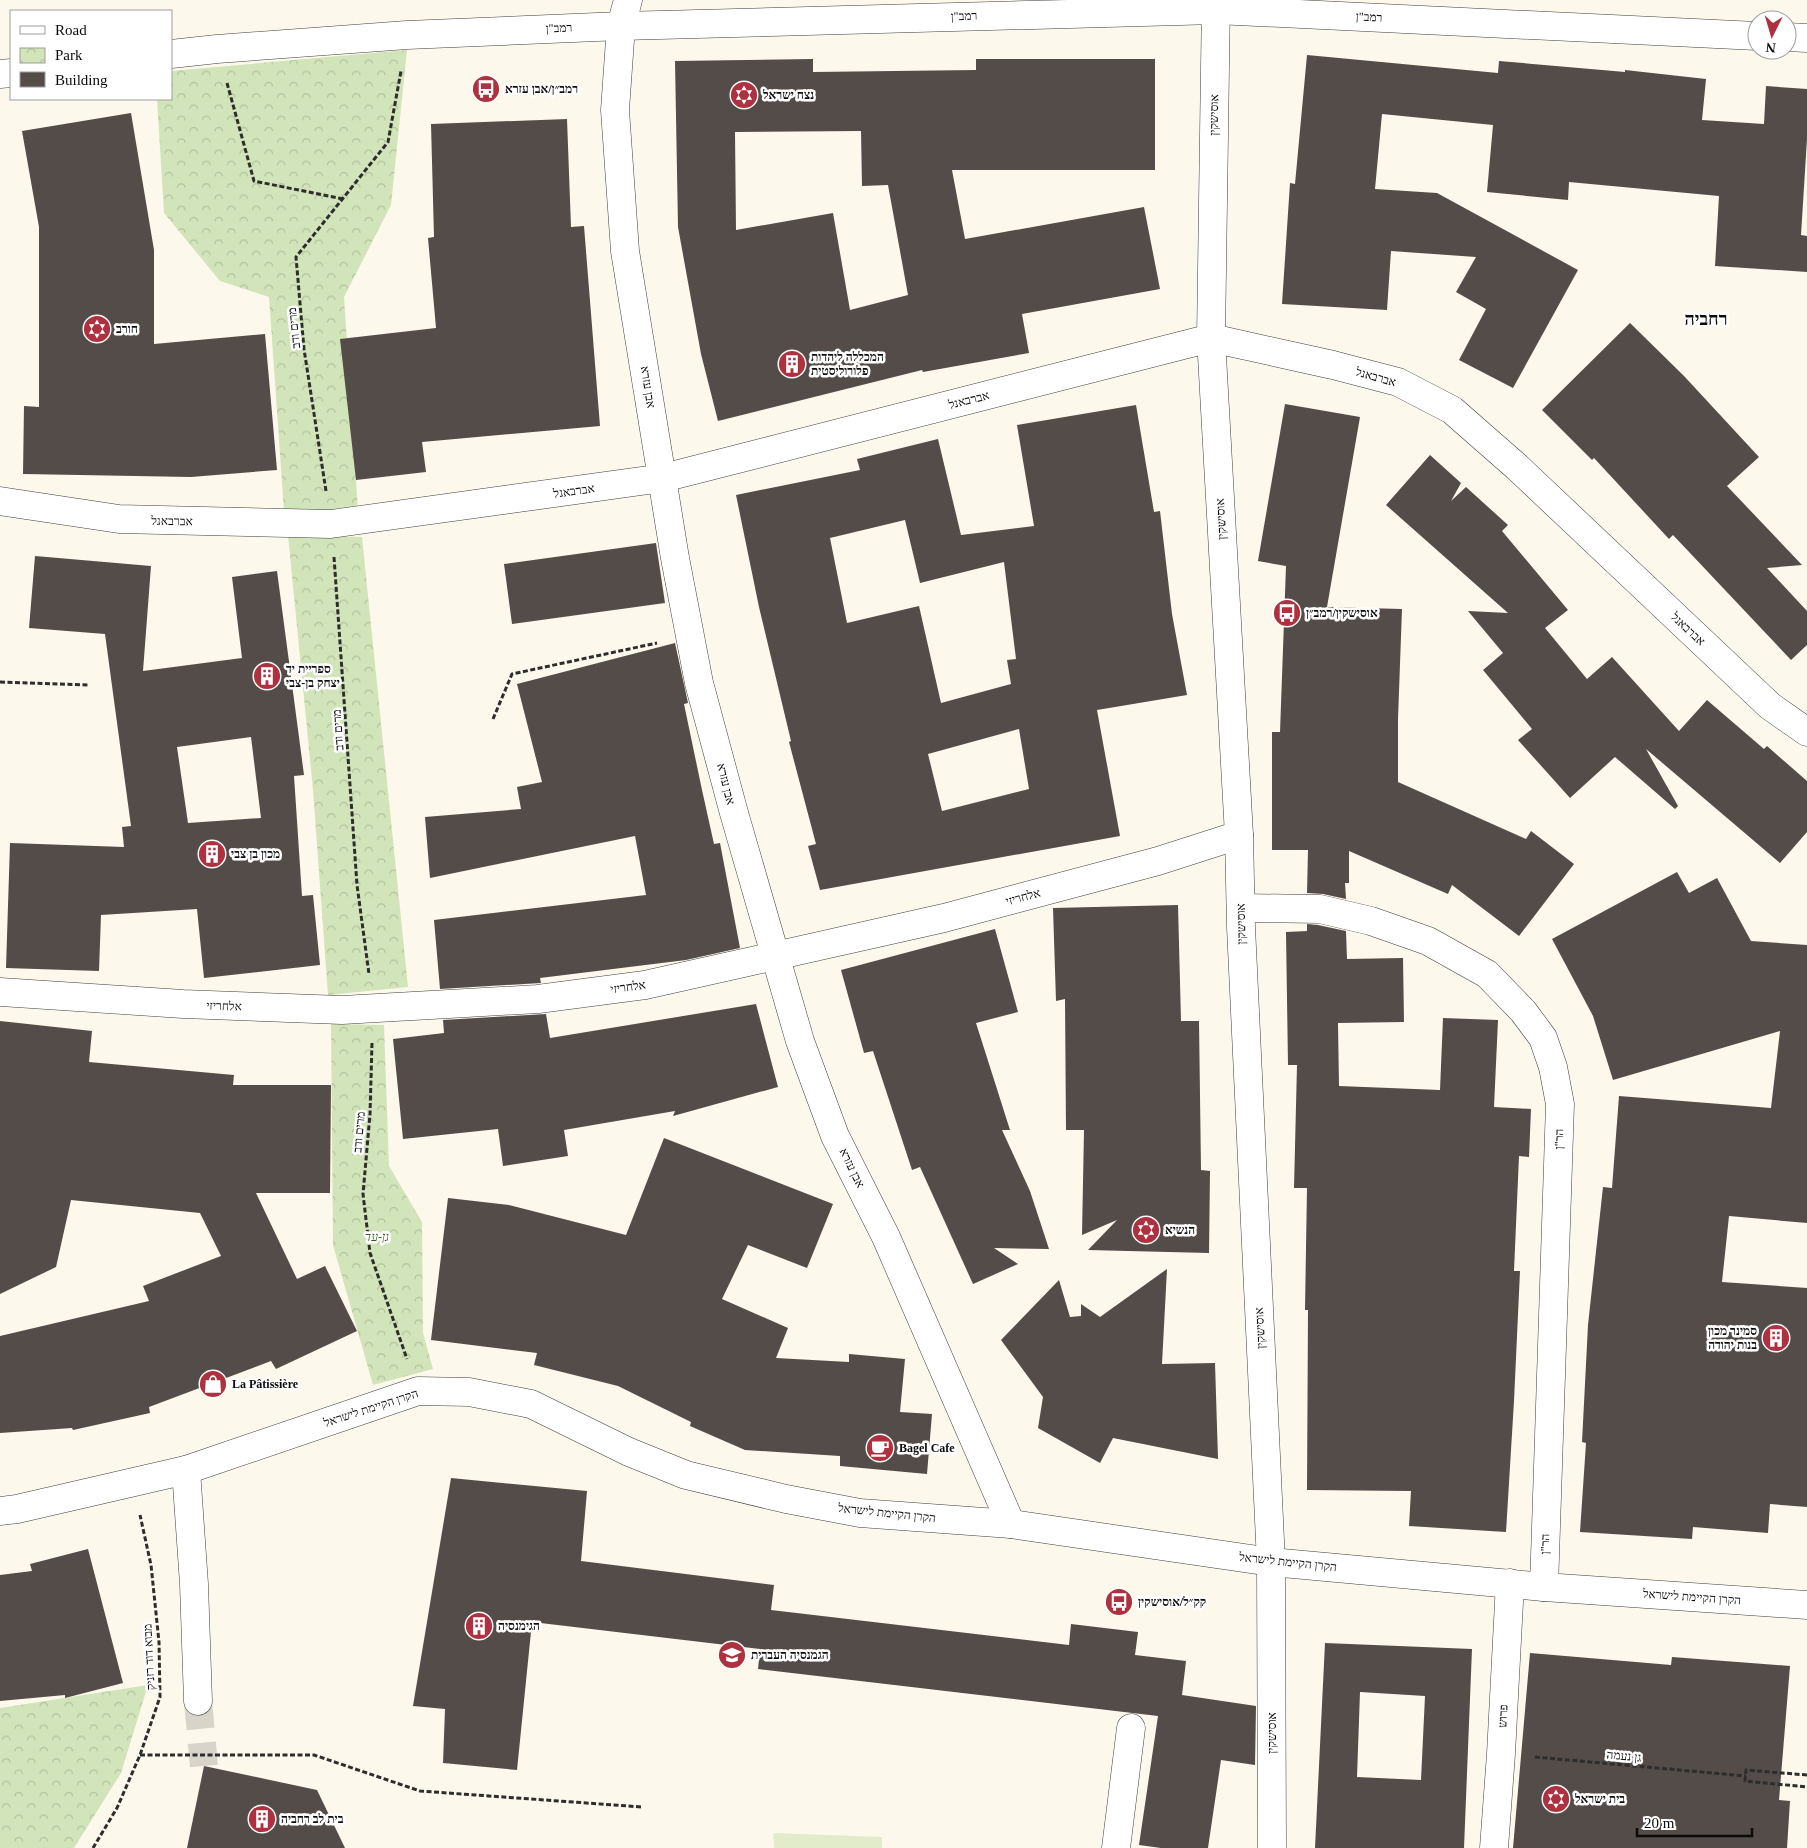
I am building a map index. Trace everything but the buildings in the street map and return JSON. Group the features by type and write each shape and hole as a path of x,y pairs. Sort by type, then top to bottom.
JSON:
{"street":[{"name":"רמב\"ן","path":"172,54 406,35 624,13 1216,5 1747,35"},
{"name":"אוסישקין","path":"1216,5 1211,338 1239,836 1271,1562 1272,1848"},
{"name":"אבן עזרא","path":"624,13 615,110 625,251 675,558 699,683 734,813 800,1041 836,1136 886,1237 1011,1524"},
{"name":"אברבאנל","path":"0,500 119,519 331,524 663,478 1211,338 1333,364 1398,382 1452,410 1530,480 1770,706 1807,732"},
{"name":"אלחריזי","path":"0,992 183,1004 342,1010 538,999 645,985 944,918 1158,861 1239,836"},
{"name":"הר\"ן","path":"1241,908 1320,909 1371,921 1428,941 1487,974 1523,1011 1543,1038 1553,1068 1560,1104 1544,1587"},
{"name":"הקרן הקיימת לישראל","path":"0,1511 17,1509 186,1470 418,1391 469,1392 531,1404 629,1452 686,1475 786,1500 860,1513 1011,1524 1271,1562 1544,1587 1807,1605"},
{"path":"186,1470 194,1584 198,1701"},
{"name":"פרוש","path":"1494,1848 1510,1583"},
{"path":"1116,1848 1131,1728"}],"path":[{"name":"מרים ודב","path":"406,35 388,142 296,257 304,349 331,524 358,885 374,1008 370,1114 363,1194 370,1253 418,1391"},
{"path":"217,49 254,181 343,199"},
{"path":"493,719 512,674 691,636"},
{"path":"0,682 89,685"},
{"name":"מבוא דוד רזניק","path":"93,1848 117,1808 140,1755 160,1697 159,1642 151,1565 134,1482"},
{"name":"גן נעמה","path":"1501,1754 1746,1776"},
{"path":"140,1755 314,1755 420,1791 642,1807"},
{"name":"גן נעמה","path":"1807,1775 1746,1770 1745,1782 1807,1787"}],"green space":[{"path":"407,50 391,205 344,297 358,511 284,511 269,297 220,281 164,213 157,100 172,100 172,71"},
{"path":"288,535 362,537 408,987 328,995 313,790"},
{"name":"גן-עד","path":"331,1024 384,1025 389,1166 422,1222 423,1333 433,1369 373,1385 333,1245"},
{"path":"148,1685 121,1773 74,1848 0,1848 0,1708"},
{"path":"773,1833 882,1837 882,1848 774,1848"}],"tunnel":[{"path":"198,1701 204,1766"}],"place":[{"name":"רמב״ן/אבן עזרא","path":"486,89"},
{"name":"נצח ישראל","path":"744,95"},
{"name":"חורב","path":"97,329"},
{"name":"המכללה ליהדות פלורוליסטית","path":"792,364"},
{"name":"אוסישקין/רמב״ן","path":"1287,613"},
{"name":"ספריית יד יצחק בן-צבי","path":"267,676"},
{"name":"מכון בן צבי","path":"212,854"},
{"name":"הנשיא","path":"1146,1230"},
{"name":"סמינר מכון בנות יהודה","path":"1776,1338"},
{"name":"La Pâtissière","path":"213,1384"},
{"name":"Bagel Cafe","path":"880,1448"},
{"name":"קק״ל/אוסישקין","path":"1119,1602"},
{"name":"הגימנסיה","path":"479,1626"},
{"name":"הגמנסיה העברית","path":"732,1655"},
{"name":"בית ישראל","path":"1556,1799"},
{"name":"בית לב רחביה","path":"262,1819"}],"district":[{"name":"רחביה","path":"1706,319"}]}
